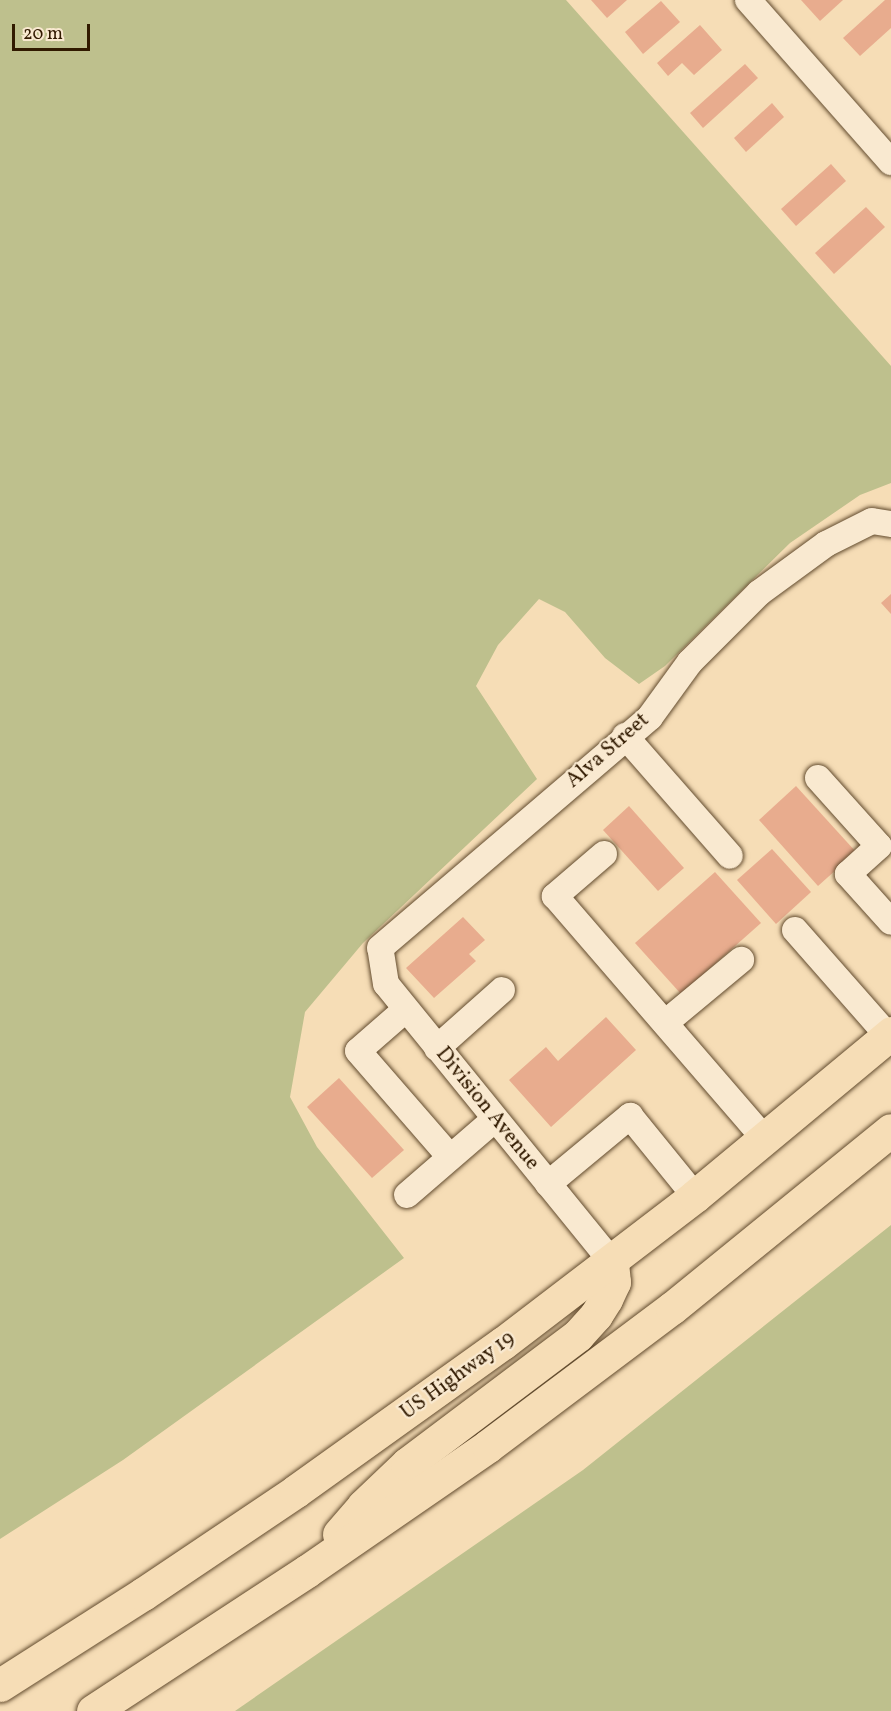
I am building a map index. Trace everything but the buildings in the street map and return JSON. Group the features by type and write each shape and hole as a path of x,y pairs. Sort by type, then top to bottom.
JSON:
{"highway":[{"name":"US Highway 19","path":"0,1685 143,1594 296,1491 612,1262 889,1035"},
{"path":"93,1711 307,1571 488,1446 672,1308 891,1130"},
{"path":"307,1571 363,1506 408,1464 578,1335 596,1316 606,1299 614,1281 612,1262"}],"street":[{"path":"748,0 891,162"},
{"name":"Alva Street","path":"380,948 625,736 650,717 690,662 759,593 826,544 872,521 891,524"},
{"path":"625,736 730,856"},
{"path":"818,778 879,846 848,874 891,922"},
{"path":"604,854 555,896 765,1138"},
{"path":"795,930 889,1035"},
{"name":"Division Avenue","path":"380,948 386,984 405,1010 612,1262"},
{"path":"665,1023 741,960"},
{"path":"437,1048 502,990"},
{"path":"405,1010 358,1051 450,1157"},
{"path":"548,1184 630,1116 695,1196"},
{"path":"407,1195 495,1119"}],"green space":[{"path":"0,0 566,0 891,366 891,483 860,495 790,543 665,666 639,684 605,658 565,612 539,599 498,645 476,686 537,779 363,943 305,1012 290,1097 317,1147 404,1258 123,1460 0,1539"},
{"path":"891,1225 891,1711 235,1711 583,1470"}]}
